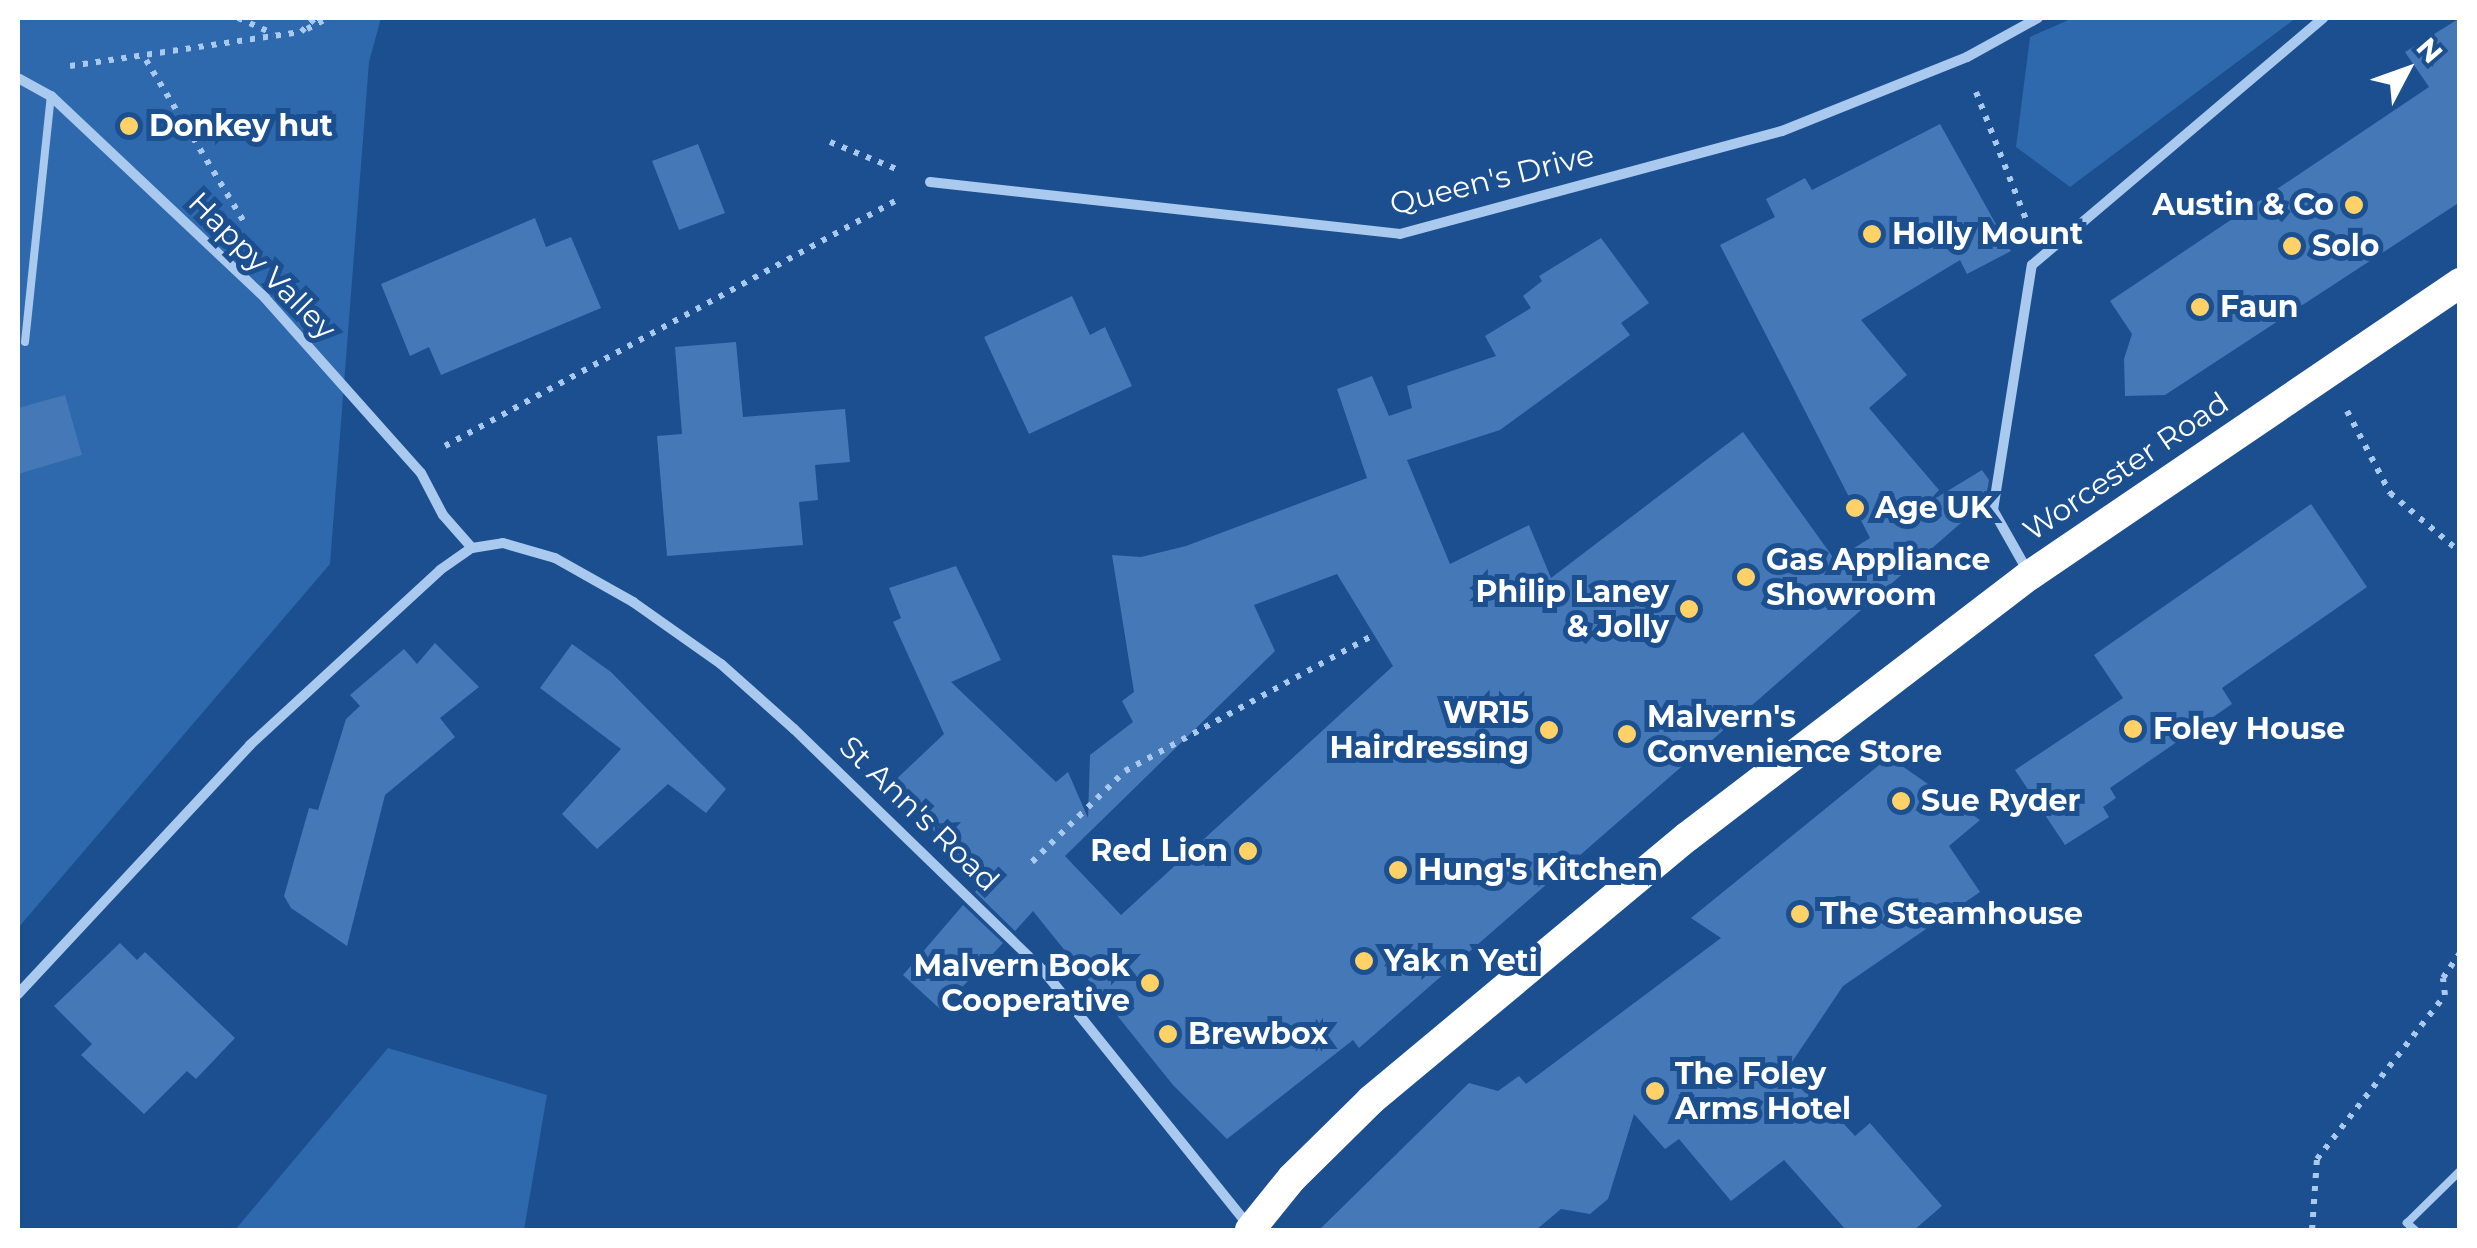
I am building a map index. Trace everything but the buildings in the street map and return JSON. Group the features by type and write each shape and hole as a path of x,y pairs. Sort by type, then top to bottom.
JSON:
{"highway":[{"name":"Worcester Road","path":"1250,1230 1331,1139 1478,1006 2030,575 2460,283"}],"street":[{"name":"Queen's Drive","path":"930,182 1400,234 1782,131 1967,57 2038,18"},
{"path":"2030,575 1993,510 2032,265 2324,18"},
{"name":"Happy Valley","path":"18,78 51,96 265,298 421,472 443,515 472,548"},
{"name":"St Ann's Road","path":"472,548 503,543 555,558 633,602 750,690 1044,970 1250,1230"},
{"path":"18,994 250,745 440,570 472,548"}],"lane":[{"path":"24,342 51,96"},
{"path":"2411,1227 2460,1171"}],"path":[{"path":"238,18 276,35"},
{"path":"302,32 315,18"},
{"path":"54,68 146,60 302,32 328,18"},
{"path":"1967,57 1986,123 2046,256"},
{"path":"830,142 930,182"},
{"path":"421,472 456,435 930,182"},
{"path":"2326,374 2390,493 2460,552"},
{"path":"1032,862 1124,770 1373,635"},
{"path":"2312,1230 2317,1159 2445,995 2443,978 2460,953"}],"shaded area":[{"path":"18,18 381,18 369,62 330,564 18,928"},
{"path":"2073,18 2296,18 2070,187 2016,147 2030,37"},
{"path":"388,1048 547,1095 524,1230 235,1230"}],"place":[{"name":"Donkey hut","path":"129,126"},
{"name":"Austin & Co","path":"2354,205"},
{"name":"Holly Mount","path":"1872,234"},
{"name":"Solo","path":"2292,246"},
{"name":"Faun","path":"2200,307"},
{"name":"Age UK","path":"1855,508"},
{"name":"Gas Appliance Showroom","path":"1746,577"},
{"name":"Philip Laney & Jolly","path":"1689,609"},
{"name":"Foley House","path":"2133,729"},
{"name":"WR15 Hairdressing","path":"1549,730"},
{"name":"Malvern's Convenience Store","path":"1627,734"},
{"name":"Sue Ryder","path":"1901,801"},
{"name":"Red Lion","path":"1248,851"},
{"name":"Hung's Kitchen","path":"1398,870"},
{"name":"The Steamhouse","path":"1800,914"},
{"name":"Yak n Yeti","path":"1364,961"},
{"name":"Malvern Book Cooperative","path":"1150,983"},
{"name":"Brewbox","path":"1168,1034"},
{"name":"The Foley Arms Hotel","path":"1655,1091"}]}
